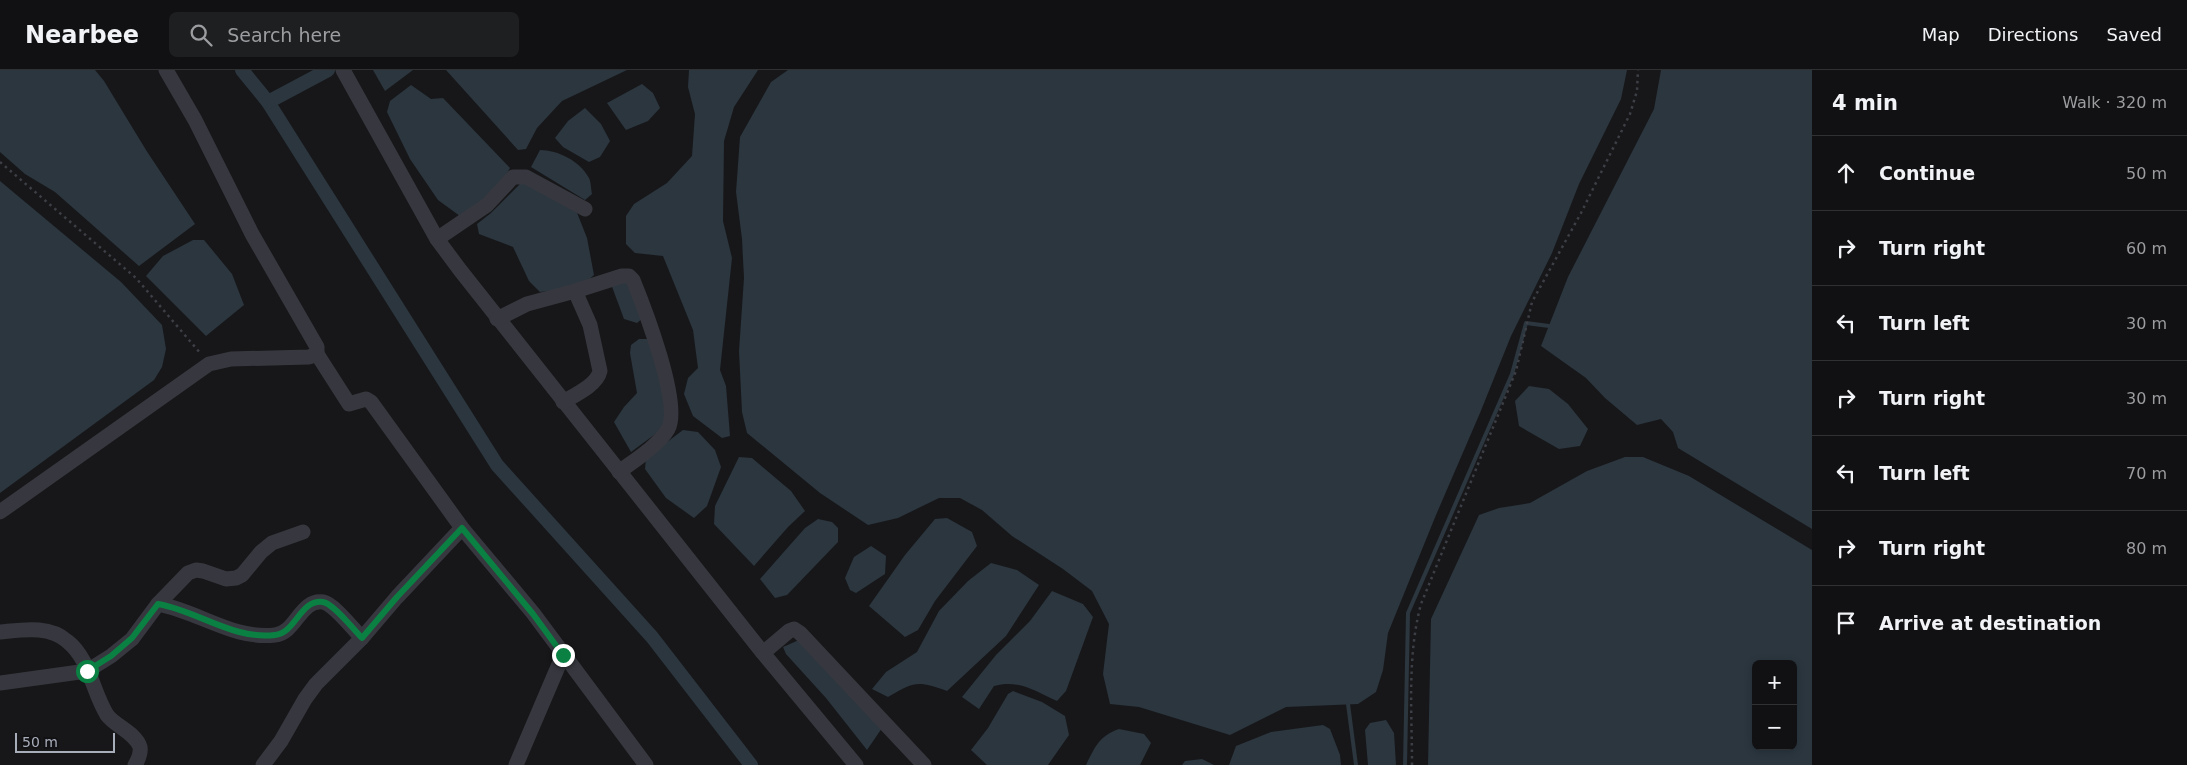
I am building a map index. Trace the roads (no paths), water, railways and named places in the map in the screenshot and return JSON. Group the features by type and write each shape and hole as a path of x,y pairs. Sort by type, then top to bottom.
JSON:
{"street":[{"path":"166,70 195,120 252,234 317,348 317,354 350,404 366,399 371,402 462,528 533,614 646,765"},
{"path":"343,71 437,239 563,402 856,765"},
{"path":"437,239 487,205 513,177 519,175 585,209"},
{"path":"497,319 527,304 622,276 629,276 633,280 655,340 666,381 671,417 668,428 657,441 619,472"},
{"path":"563,402 599,378 600,371 590,325 575,291"},
{"path":"0,512 208,364 231,359 310,358 317,354"},
{"path":"263,765 281,742 304,699 316,684 362,638 397,597 462,528"},
{"path":"0,683 87,671 111,656 132,638 158,604 192,571 203,571 226,579 236,578 242,575 261,552 272,543 303,532"},
{"path":"158,604 220,626 252,634 276,635 290,627 307,606 316,602 325,602 362,638"},
{"path":"0,632 34,629 51,632 66,639 78,652 106,714 136,741 140,747 139,758 135,765"},
{"path":"764,653 789,630 794,629 800,633 924,765"},
{"path":"516,765 563,655"}],"waterway":[{"path":"242,70 268,102 497,465 652,637 751,765"},
{"path":"268,102 328,70"},
{"path":"1405,765 1408,613 1512,374 1526,323 1549,326"},
{"path":"1348,704 1356,765"}]}
